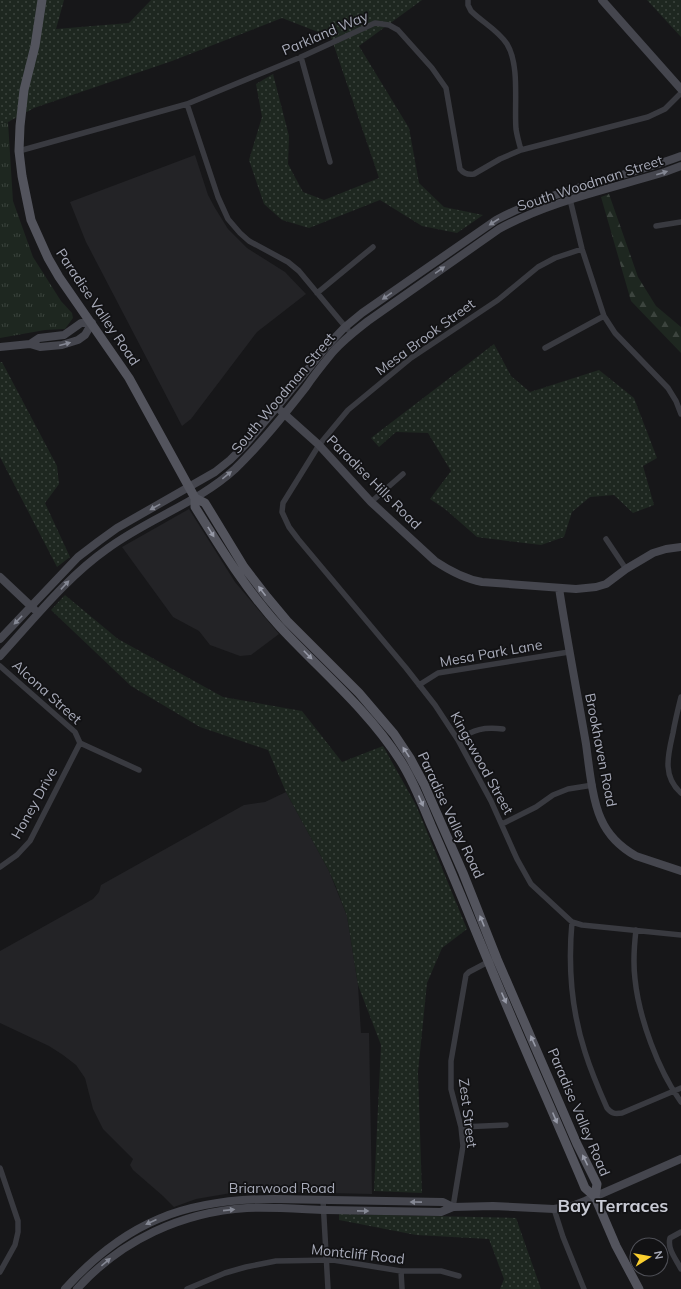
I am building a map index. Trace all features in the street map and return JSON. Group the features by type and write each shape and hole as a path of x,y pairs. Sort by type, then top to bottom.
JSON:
{"main road":[{"name":"Paradise Valley Road","path":"42,0 35,46 23,96 19,151 26,199 40,241 59,277 129,378 195,498 195,507 236,573 280,627 366,714 386,739 402,763 415,788 454,877 488,962 585,1188 595,1196 616,1246 639,1289"},
{"path":"602,0 681,91"},
{"name":"South Woodman Street","path":"0,639 78,557 117,528 189,488 215,472 230,460 245,445 327,346 345,327 373,305 496,220 517,209 538,200 681,156"},
{"name":"South Woodman Street","path":"0,656 77,574 107,548 195,498 218,483 234,470 254,450 285,414 332,353 351,334 384,309 499,229 516,220 570,200 681,166"},
{"path":"0,347 30,344 39,338 64,335 82,323 92,323"},
{"name":"Paradise Hills Road","path":"277,407 319,445 371,502 435,561 468,580 576,589 596,587 606,584 626,569 653,553 681,547"},
{"name":"Paradise Valley Road","path":"195,498 205,503 244,567 267,597 287,621 359,692 394,734 410,758 424,784 463,873 500,966 577,1144 597,1184 595,1196"},
{"path":"0,577 39,614"},
{"name":"Brookhaven Road","path":"559,588 569,652 600,818 607,830 625,849 636,856 681,871"},
{"name":"Briarwood Road","path":"77,1289 89,1276 114,1255 150,1233 190,1217 247,1208 441,1212 453,1207 493,1206 554,1209 572,1206 681,1159"},
{"name":"Briarwood Road","path":"64,1289 82,1269 109,1247 146,1224 188,1208 222,1201 247,1199 443,1202 453,1207"},
{"path":"167,1226 171,1218 187,1212 188,1208"}],"street":[{"path":"468,0 468,5 471,11 501,36 511,53 514,68 516,131 521,150"},
{"name":"Parkland Way","path":"19,151 187,104 301,57 375,24 388,25 398,30 432,68 446,88 460,169 469,175 474,174 500,159 521,150 648,117 665,110 681,91"},
{"path":"301,57 330,162"},
{"path":"187,104 218,197 228,219 249,241 288,262 299,271 351,334"},
{"path":"568,191 582,249 604,316 615,333 668,388 676,401 681,414"},
{"path":"656,226 681,222"},
{"path":"317,293 373,247"},
{"name":"Mesa Brook Street","path":"282,512 282,506 285,499 319,445 348,410 411,358 498,300 538,267 555,258 582,249"},
{"path":"545,348 604,316"},
{"path":"371,502 402,474"},
{"name":"Kingswood Street","path":"282,512 289,527 298,539 420,685 458,740 502,824 517,860 530,884 572,922"},
{"path":"606,539 626,569"},
{"name":"Mesa Park Lane","path":"420,685 438,673 569,652"},
{"name":"Alcona Street","path":"0,666 75,732 80,743 139,770"},
{"path":"681,697 667,762 670,778 675,787 681,793"},
{"path":"458,740 478,729 488,727 503,729"},
{"name":"Honey Drive","path":"0,867 17,855 30,841 80,743"},
{"path":"502,824 536,807 553,795 568,789 593,785"},
{"path":"681,936 582,925 572,922 570,970 572,998 577,1026 590,1066 604,1101 611,1112 615,1114 622,1113 681,1088"},
{"path":"636,930 634,950 635,980 642,1014 652,1043 673,1091 681,1102"},
{"name":"Zest Street","path":"453,1207 463,1146 451,1089 453,1054 466,975 488,962"},
{"path":"460,1127 506,1125"},
{"path":"0,1171 18,1221 18,1232 14,1245 0,1272"},
{"path":"323,1200 328,1289"},
{"path":"554,1209 559,1226 584,1289"},
{"path":"681,1232 670,1238 669,1242 669,1247 681,1269"},
{"name":"Montcliff Road","path":"187,1289 220,1274 256,1264 276,1261 326,1260 401,1271 441,1271 459,1276"},
{"path":"401,1271 402,1289"}],"shaded area":[{"path":"195,155 208,195 228,229 247,248 285,272 306,294 257,332 191,419 182,426 86,242 70,202"},
{"path":"189,509 235,582 279,634 251,655 240,656 210,645 199,631 173,617 122,547"},
{"path":"286,792 329,871 347,916 358,985 361,1033 369,1033 372,1194 243,1191 196,1199 174,1207 133,1170 130,1165 133,1159 103,1129 93,1109 85,1078 76,1065 49,1046 0,1023 0,951 93,899 99,892 101,885 244,805 265,802"}],"green space":[{"path":"0,0 64,0 56,29 129,23 151,0 422,0 359,46 409,128 419,183 444,207 483,215 457,233 422,226 380,200 309,228 282,220 264,204 249,160 262,117 256,84 273,74 289,136 288,164 303,192 324,200 379,178 331,37 282,18 172,61 34,108 8,122 0,124"},
{"path":"647,0 681,0 681,37"},
{"path":"8,122 13,201 33,257 61,301 72,313 73,318 65,329 45,330 0,338 0,124"},
{"path":"609,194 638,277 656,306 681,327 681,353 631,301 601,197"},
{"path":"494,344 511,376 530,392 599,370 634,398 657,458 643,466 654,505 633,513 614,495 590,497 572,512 564,537 541,545 477,537 445,509 430,499 451,471 428,433 396,432 379,447 371,438"},
{"path":"0,362 2,362 57,466 59,484 45,503 70,557 57,567 0,457"},
{"path":"65,595 118,639 223,697 302,711 342,762 383,746 416,805 467,929 442,948 427,983 418,1072 422,1193 374,1191 381,1045 358,985 347,916 336,887 329,871 286,792 268,750 200,727 131,686 51,610"},
{"path":"339,1214 516,1218 541,1289 500,1289 504,1279 489,1239 416,1235 339,1220"}],"district":[{"name":"Bay Terraces","path":"613,1205"}]}
